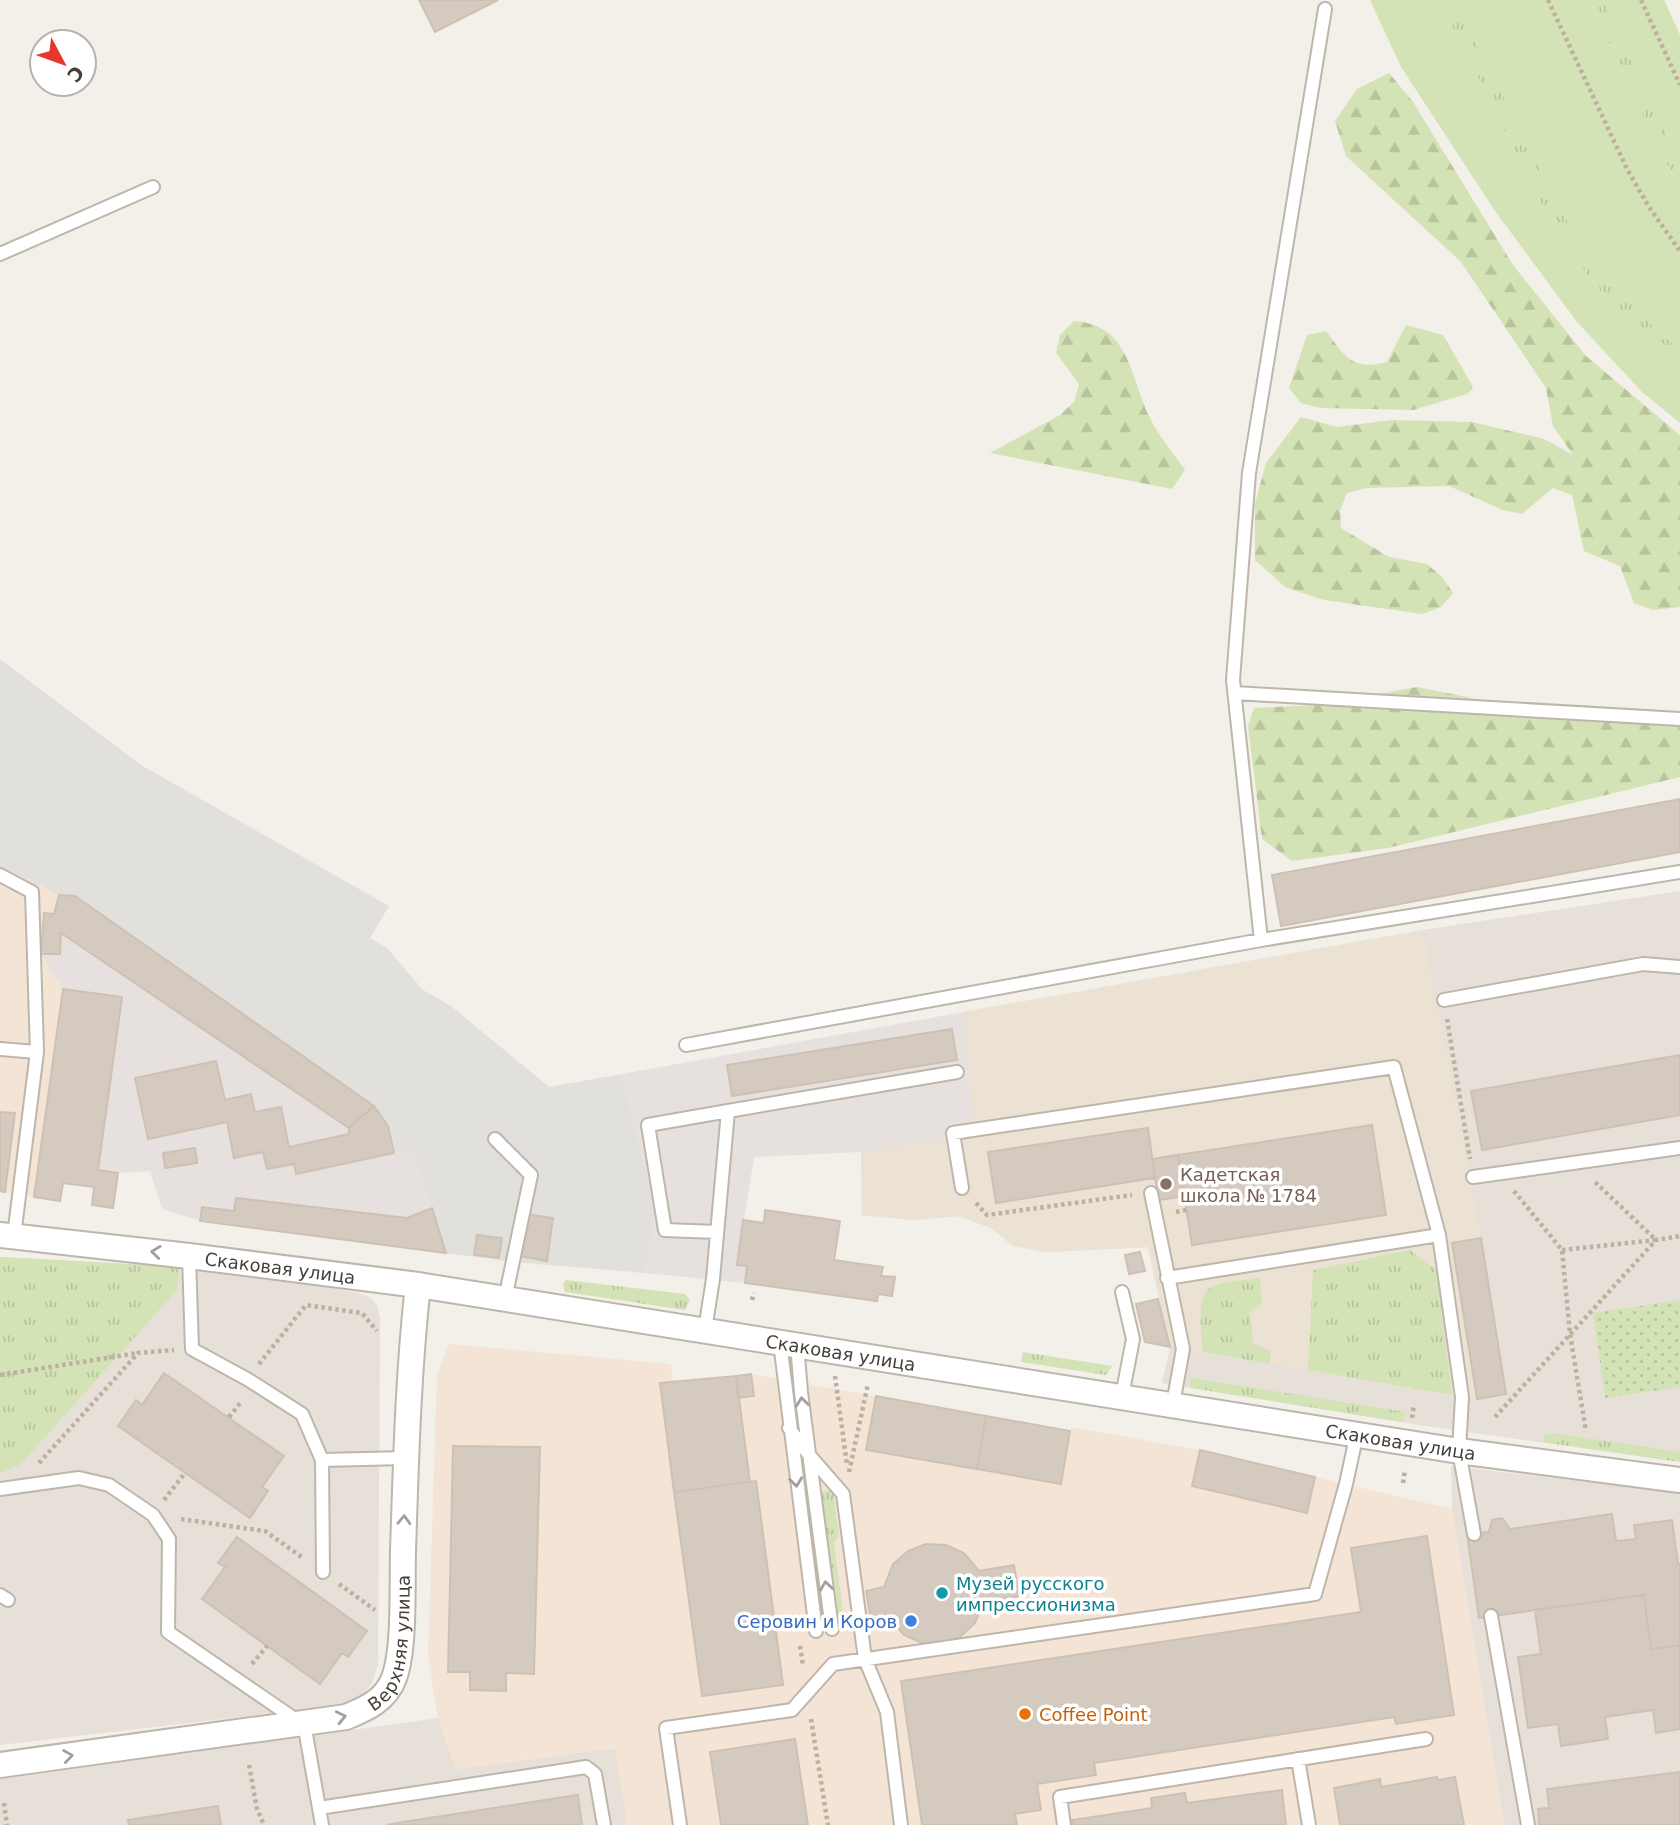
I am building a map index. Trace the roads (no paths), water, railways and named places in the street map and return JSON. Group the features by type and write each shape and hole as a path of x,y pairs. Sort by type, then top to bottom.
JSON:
{"street":[{"name":"Скаковая улица","path":"7,1235 418,1285 1459,1451 1680,1480"},
{"name":"Верхняя улица","path":"0,1765 346,1717 368,1708 383,1696 394,1678 401,1629 411,1352 418,1285"}],"lane":[{"path":"1261,940 1233,680 1250,473 1325,9"},
{"path":"0,254 153,187"},
{"path":"1235,693 1680,719"},
{"path":"686,1045 1261,940 1680,872"},
{"path":"0,875 32,892 37,1052 7,1235"},
{"path":"1444,1000 1643,964 1680,967"},
{"path":"0,1049 37,1052"},
{"path":"962,1188 953,1133 1394,1067 1439,1235 1462,1397 1459,1451 1474,1534"},
{"path":"717,1232 665,1230 648,1125 957,1072"},
{"path":"705,1330 729,1111"},
{"path":"495,1139 531,1175 505,1299"},
{"path":"1473,1177 1680,1148"},
{"path":"1151,1193 1183,1349 1173,1404"},
{"path":"1167,1278 1439,1235"},
{"path":"190,1256 192,1349 247,1379 302,1414 322,1460 323,1572"},
{"path":"1122,1292 1133,1339 1122,1396"},
{"path":"788,1343 789,1428 816,1631"},
{"path":"788,1343 809,1455 832,1629"},
{"path":"789,1428 843,1494 865,1659 887,1712 901,1825"},
{"path":"680,1825 666,1728 792,1710 833,1664 1315,1594 1346,1484 1357,1433"},
{"path":"322,1460 406,1458"},
{"path":"0,1489 79,1478 109,1486 153,1515 169,1539 169,1632 302,1723 322,1825"},
{"path":"1491,1616 1528,1825"},
{"path":"1064,1825 1060,1797 1426,1739"},
{"path":"1298,1759 1309,1825"},
{"path":"319,1808 586,1767 595,1774 604,1825"}],"place":[{"name":"Кадетская школа № 1784","path":"1166,1184"},
{"name":"Музей русского импрессионизма","path":"942,1593"},
{"name":"Серовин и Коров","path":"911,1621"},
{"name":"Coffee Point","path":"1025,1714"}]}
